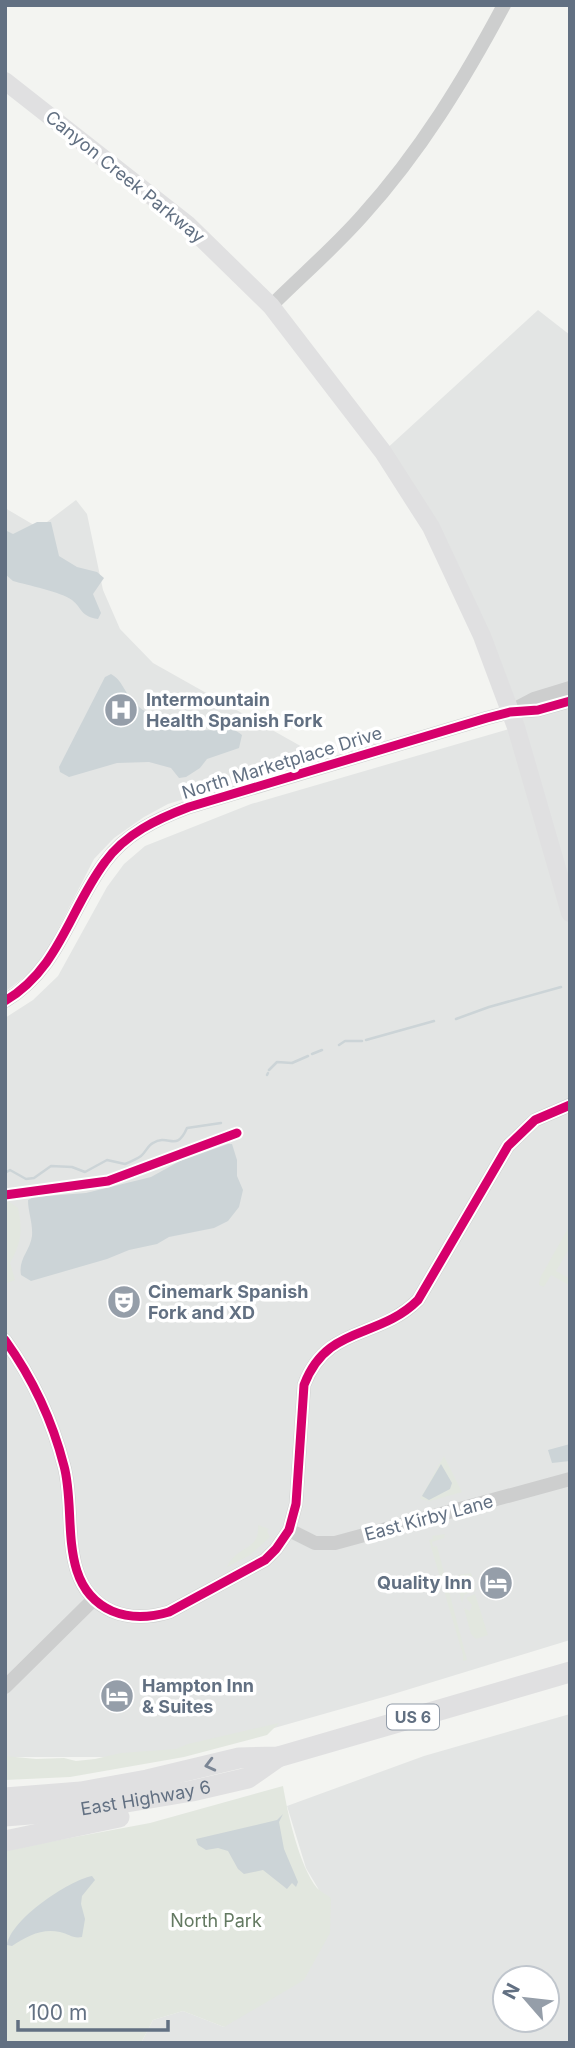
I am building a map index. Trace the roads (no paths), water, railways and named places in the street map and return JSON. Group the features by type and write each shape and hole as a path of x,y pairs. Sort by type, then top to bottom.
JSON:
{"highway":[{"name":"East Highway 6","path":"5,1798 81,1792 147,1780 239,1758 278,1757 570,1672"},
{"name":"East Highway 6","path":"5,1816 79,1810 165,1797 248,1778 278,1757"},
{"path":"5,1790 32,1796"},
{"name":"US 6","path":"5,1841 141,1813 165,1797"}],"main road":[{"name":"Canyon Creek Parkway","path":"5,81 187,224 271,306 383,452 431,527 482,636 510,712 570,913"}],"street":[{"path":"271,306 361,218 397,175 443,111 503,5"},
{"name":"North Marketplace Drive","path":"5,1001 33,981 49,961 106,861 119,846 146,826 189,807 510,712 534,699 570,688"},
{"name":"North Marketplace Drive","path":"510,712 538,710 570,701"},
{"path":"5,1340 30,1376 55,1432 69,1488 74,1563 85,1591 93,1600 122,1615 138,1618 169,1612 258,1564 276,1549 289,1530 296,1504 304,1385 312,1367 332,1345 389,1322 418,1300 508,1146 535,1119 570,1105"},
{"name":"East Kirby Lane","path":"289,1530 315,1543 335,1544 570,1479"},
{"path":"5,1687 93,1600"}],"waterway":[{"path":"456,1019 561,987"},
{"path":"366,1040 434,1021"},
{"path":"339,1045 345,1041 362,1041"},
{"path":"312,1054 322,1050"},
{"path":"269,1070 277,1062 292,1063 308,1056"},
{"path":"5,1173 10,1170 26,1179 34,1178 51,1166 72,1167 85,1172 107,1160 125,1164 141,1156 153,1143 176,1141 187,1128 221,1123"}],"place":[{"name":"Intermountain Health Spanish Fork","path":"121,710"},
{"name":"Cinemark Spanish Fork and XD","path":"124,1302"},
{"name":"Quality Inn","path":"496,1583"},
{"name":"Hampton Inn & Suites","path":"117,1696"}],"park label":[{"name":"North Park","path":"216,1921"}]}
